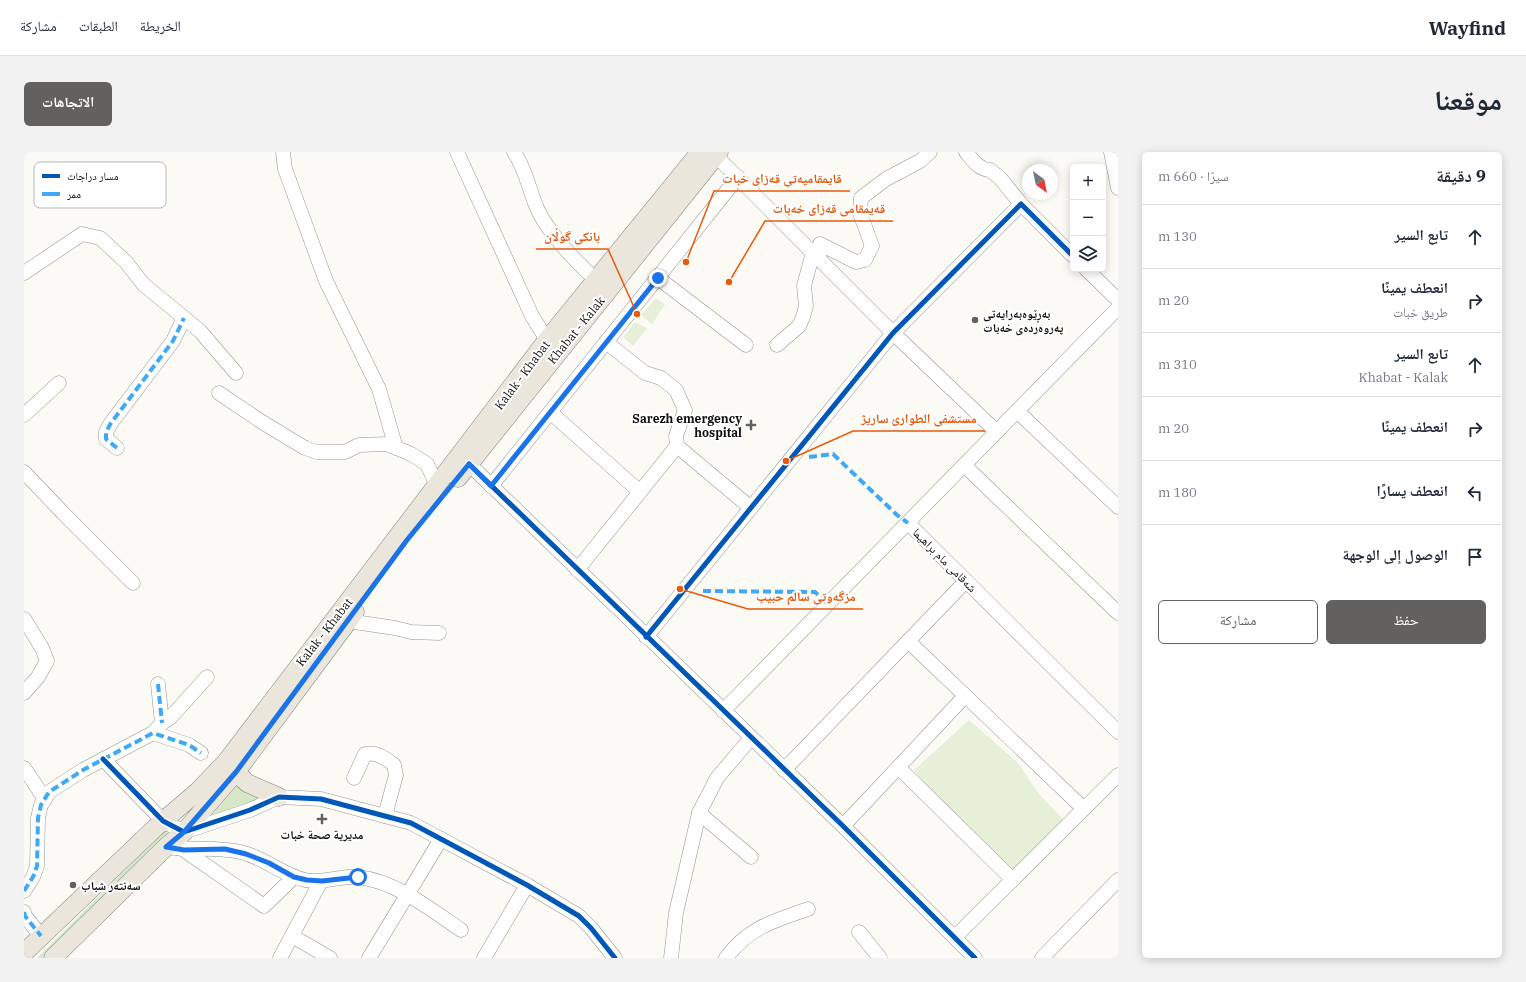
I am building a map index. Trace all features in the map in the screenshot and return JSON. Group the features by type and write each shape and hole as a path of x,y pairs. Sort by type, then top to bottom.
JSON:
{"main road":[{"name":"Kalak - Khabat","path":"24,953 163,821 197,792 226,762 547,340 596,280 712,153"},
{"name":"Khabat - Kalak","path":"53,958 166,847 184,832 236,772 407,540 469,464 712,153"},
{"path":"236,772 247,783 278,797"}],"street":[{"path":"283,152 285,169 326,281 379,389 396,448"},
{"path":"457,152 532,316 547,340"},
{"path":"514,152 527,178 535,204 547,225 578,264 596,280"},
{"path":"777,345 799,326 804,317 806,306 804,286 820,244 856,262 865,260 872,246 860,213 860,198 886,179 920,161 930,152"},
{"path":"966,152 976,164 986,170 990,170 1000,178 1021,204 1070,253"},
{"path":"1112,152 1118,188"},
{"path":"712,153 738,177 893,333 997,432"},
{"path":"491,486 738,177"},
{"path":"646,637 893,333 1021,204"},
{"path":"24,273 82,234 100,238 126,262 143,284 200,331 236,373"},
{"path":"1089,272 1118,300"},
{"path":"658,278 746,345"},
{"path":"908,523 1118,308"},
{"path":"117,448 106,439 106,432 111,423 173,341 184,318"},
{"path":"606,342 645,373 662,378 676,390 686,410 676,436 677,446 751,508"},
{"path":"24,415 59,383"},
{"path":"219,393 268,426 305,448 326,453 345,452 360,445 375,443 387,444 411,454 427,464 437,486"},
{"path":"1017,411 1118,507"},
{"path":"550,412 639,491"},
{"path":"577,570 639,491 677,446"},
{"path":"469,464 646,637 843,826 975,958"},
{"path":"964,465 1118,612"},
{"path":"24,472 133,583"},
{"name":"شەقامی مام براهیما","path":"723,711 908,523 1118,732"},
{"path":"784,770 966,581"},
{"path":"24,619 42,648 47,661 38,677 24,693"},
{"path":"348,621 411,632 439,632"},
{"path":"908,641 1084,809"},
{"path":"24,891 37,866 38,818 41,804 49,792 65,781 157,728 171,717 207,678"},
{"path":"157,728 158,684"},
{"path":"843,826 965,696"},
{"path":"157,728 201,753"},
{"path":"671,958 676,913 699,813 717,778 751,738"},
{"path":"354,778 365,754 371,753 388,760 394,765 396,775 385,816"},
{"path":"103,759 163,821 184,832 250,810 278,797 321,799 411,823 527,885 579,916 591,928 603,952 614,958"},
{"path":"898,767 1013,880"},
{"path":"24,768 45,798"},
{"path":"955,937 1118,775"},
{"path":"699,813 751,857"},
{"path":"369,958 441,839"},
{"path":"166,847 184,850 225,849 246,854 269,863 294,877 307,880 322,881 358,877 373,880 407,894 461,930"},
{"path":"184,850 264,906 294,877"},
{"path":"1042,958 1118,880"},
{"path":"280,958 322,881"},
{"path":"484,958 527,885"},
{"path":"726,958 740,942 759,927 808,910"},
{"path":"24,912 25,916 41,936"},
{"path":"859,932 880,958"},
{"path":"292,936 330,958"}],"green space":[{"path":"656,298 665,305 652,324 641,315"},
{"path":"635,322 647,328 633,346 623,337"},
{"path":"969,720 1018,763 1039,794 1066,822 1016,872 945,811 914,770"},
{"path":"238,784 244,791 259,798 247,804 212,815"},
{"path":"165,830 167,830 168,834 43,958 37,958"}],"marked path":[{"path":"117,448 106,439 106,432 111,423 173,341 184,318"},
{"path":"809,457 833,454 897,515 908,523"},
{"path":"703,591 815,592 828,604"},
{"path":"158,684 162,723"},
{"path":"24,891 33,877 37,866 38,818 41,805 49,792 83,770 153,733 189,745 201,753"},
{"path":"24,912 25,916 41,936"}],"cycle path":[{"path":"646,637 893,333 1021,204 1070,253"},
{"path":"469,464 843,826 975,958"},
{"path":"103,759 163,821 184,832 250,810 279,797 321,799 411,823 527,885 579,916 591,928 615,958"}],"place":[{"name":"قایمقامیەتى قەزای خبات","path":"686,262"},
{"name":"قەیمقامی قەزای خەبات","path":"729,282"},
{"name":"بانکی گوڵان","path":"637,314"},
{"name":"بەڕێوەبەرایەتی پەروەردەی خەبات","path":"975,320"},
{"name":"Sarezh emergency hospital","path":"751,425"},
{"name":"مستشفى الطوارئ ساريژ","path":"786,461"},
{"name":"مزگەوتی سالم حبیب","path":"680,589"},
{"name":"مديرية صحة خبات","path":"322,819"},
{"name":"سەنتەر شباب","path":"73,885"}],"route":[{"path":"358,877 342,877 322,881 307,880 294,877 269,863 246,854 225,849 184,850 166,847 184,832 236,772 407,540 469,464 491,486 658,278"}]}
